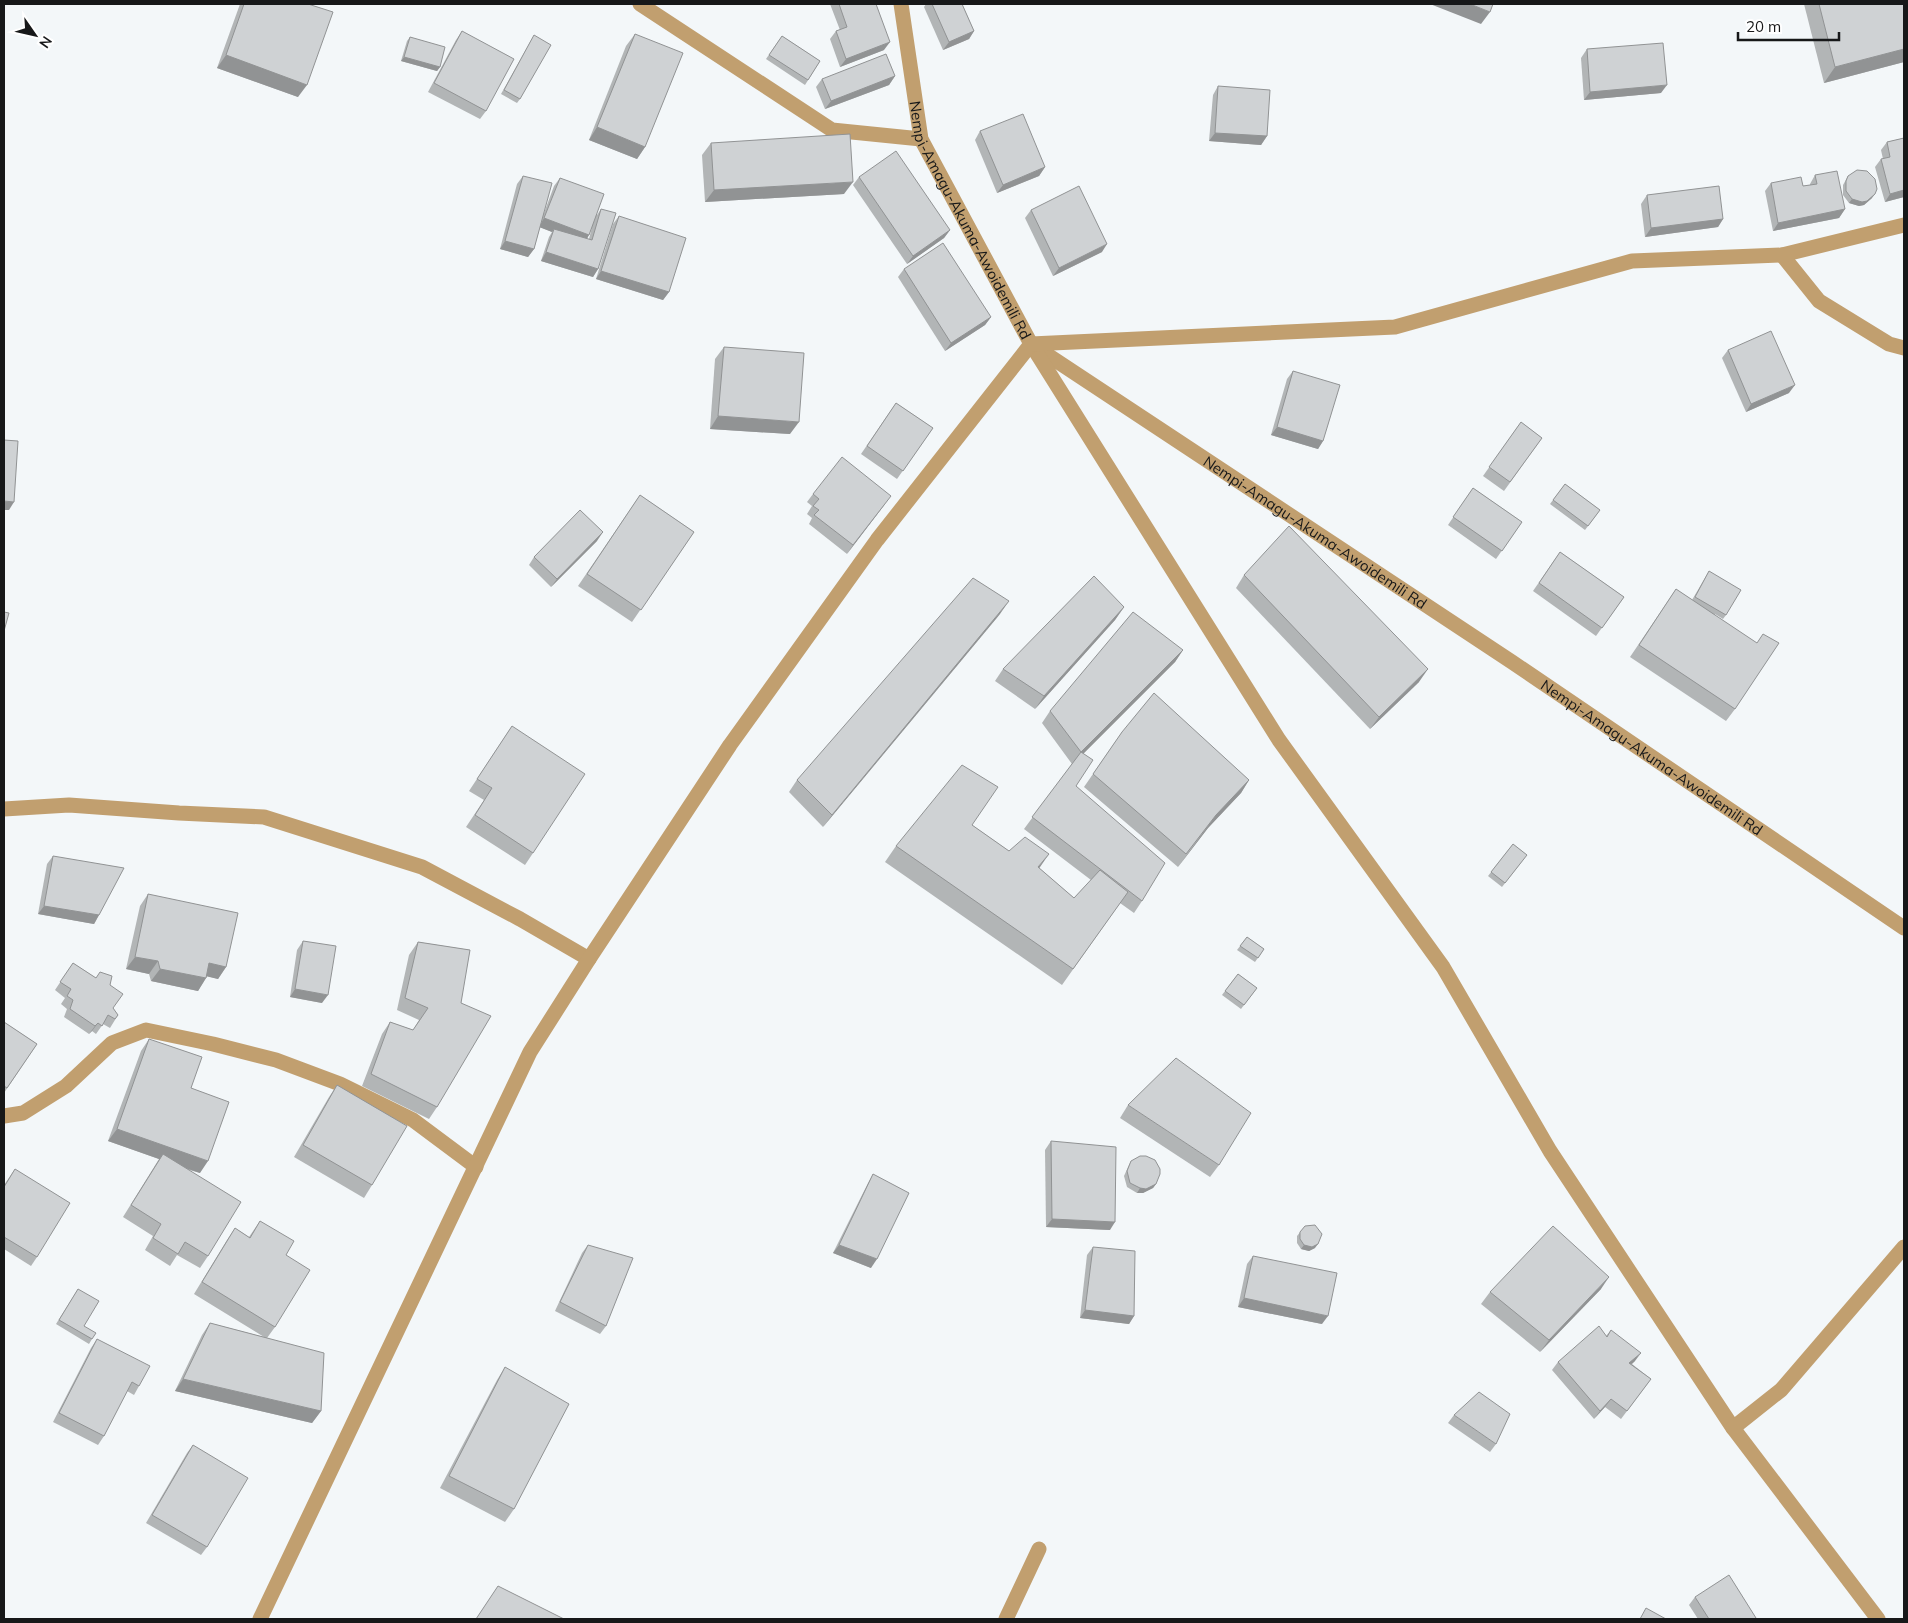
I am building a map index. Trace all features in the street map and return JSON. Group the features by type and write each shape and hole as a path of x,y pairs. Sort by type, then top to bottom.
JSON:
{"street":[{"path":"640,4 832,130 921,139"},
{"name":"Nempi-Amagu-Akuma-Awoidemili Rd","path":"901,4 921,139 1030,344 1512,662 1904,928"},
{"path":"260,1619 530,1052 730,745 877,540 1030,344 1395,326 1632,261 1782,255 1904,225"},
{"path":"1782,255 1819,300 1888,344 1904,348"},
{"path":"1030,344 1279,740 1443,967 1550,1151 1733,1428 1878,1619"},
{"path":"4,809 69,805 264,817 422,867 520,919 589,959"},
{"path":"4,1116 23,1113 66,1086 112,1043 146,1030 276,1060 340,1084 413,1120 476,1167"},
{"path":"1733,1428 1781,1390 1904,1247"},
{"path":"1006,1619 1039,1549"}],"building":[{"path":"244,4 308,4 333,12 307,85 226,55"},
{"path":"839,4 876,4 890,42 846,59 836,31 847,27"},
{"path":"932,4 962,4 974,31 949,42"},
{"path":"1470,4 1493,4 1490,12"},
{"path":"1819,4 1904,4 1904,49 1835,67"},
{"path":"462,31 514,59 486,111 434,83"},
{"path":"635,34 683,53 645,147 597,127"},
{"path":"534,35 551,45 520,99 504,90"},
{"path":"782,36 820,61 808,80 769,55"},
{"path":"410,37 445,47 440,67 404,57"},
{"path":"1663,43 1667,85 1590,92 1587,49"},
{"path":"886,54 895,76 831,101 822,79"},
{"path":"1218,86 1270,90 1267,136 1215,133"},
{"path":"1023,114 1045,167 1003,185 980,131"},
{"path":"850,134 853,182 714,190 711,143"},
{"path":"1904,138 1904,190 1890,194 1881,159 1890,157 1887,142"},
{"path":"896,151 950,230 913,256 859,177"},
{"path":"1857,170 1867,171 1875,179 1877,189 1875,194 1867,201 1862,202 1852,199 1846,191 1848,176"},
{"path":"1837,171 1845,209 1778,223 1771,183 1801,177 1803,186 1817,184 1815,175"},
{"path":"523,176 552,183 534,249 505,241"},
{"path":"560,178 604,194 589,235 544,218"},
{"path":"1079,186 1107,244 1059,268 1031,210"},
{"path":"1719,186 1723,219 1651,228 1647,195"},
{"path":"601,209 616,213 598,269 546,252 554,229 592,240"},
{"path":"619,216 686,238 669,292 601,271"},
{"path":"943,243 991,317 951,343 904,269"},
{"path":"1771,331 1795,385 1751,404 1728,350"},
{"path":"724,347 804,353 799,422 718,416"},
{"path":"1293,371 1340,385 1323,441 1277,427"},
{"path":"896,403 933,428 903,471 867,446"},
{"path":"1521,422 1542,438 1510,482 1489,467"},
{"path":"4,440 18,441 14,502 4,501"},
{"path":"842,457 891,496 853,545 814,515 819,510 813,506 819,499 813,494"},
{"path":"1565,484 1600,510 1588,526 1553,500"},
{"path":"1473,488 1522,522 1502,551 1453,517"},
{"path":"640,495 694,532 641,610 587,574"},
{"path":"580,510 603,532 557,579 534,557"},
{"path":"1289,526 1428,669 1379,717 1244,575"},
{"path":"1560,552 1624,597 1602,628 1539,583"},
{"path":"1709,571 1741,590 1726,615 1695,597"},
{"path":"1094,576 1124,607 1044,696 1003,669"},
{"path":"973,578 1009,601 832,815 797,780"},
{"path":"1676,589 1757,643 1763,634 1779,643 1735,709 1639,645"},
{"path":"4,612 9,613 4,631"},
{"path":"1133,612 1183,650 1081,752 1050,711"},
{"path":"1154,693 1249,780 1216,815 1186,854 1093,774 1122,732"},
{"path":"512,726 585,774 533,853 475,815 492,788 477,779"},
{"path":"1081,752 1093,760 1076,786 1165,863 1142,901 1032,817"},
{"path":"962,765 998,787 972,825 1009,851 1025,837 1049,854 1038,867 1074,898 1100,870 1128,892 1073,969 896,846"},
{"path":"1513,844 1527,855 1505,883 1491,872"},
{"path":"53,856 124,868 99,915 44,906"},
{"path":"148,894 238,913 226,967 209,963 206,978 160,969 158,961 135,957"},
{"path":"1247,937 1264,949 1258,958 1240,946"},
{"path":"303,941 336,946 328,995 295,989"},
{"path":"418,942 470,950 461,1003 491,1016 437,1107 371,1074 390,1022 413,1030 428,1008 405,998"},
{"path":"73,963 96,978 100,972 112,976 110,985 123,994 113,1008 118,1015 115,1019 108,1015 102,1026 98,1023 95,1026 70,1009 73,1000 67,996 71,989 60,982"},
{"path":"1238,974 1257,988 1244,1005 1225,991"},
{"path":"4,1022 37,1044 7,1088 4,1086"},
{"path":"149,1039 202,1057 191,1088 229,1102 208,1161 117,1129"},
{"path":"1176,1058 1251,1113 1219,1165 1128,1105"},
{"path":"337,1085 407,1126 372,1185 303,1145"},
{"path":"1051,1141 1116,1147 1115,1222 1052,1219"},
{"path":"163,1154 241,1202 208,1256 185,1242 178,1254 153,1238 161,1224 131,1205"},
{"path":"1140,1156 1146,1156 1155,1160 1160,1169 1156,1184 1146,1189 1130,1183 1127,1171 1131,1161"},
{"path":"15,1169 70,1203 37,1257 4,1237 4,1187"},
{"path":"873,1174 909,1193 877,1259 839,1245"},
{"path":"260,1221 294,1241 286,1255 310,1270 275,1327 202,1282 235,1228 250,1238"},
{"path":"1315,1225 1322,1234 1318,1244 1312,1247 1304,1245 1300,1239 1300,1232 1305,1226"},
{"path":"1553,1226 1609,1277 1549,1340 1490,1292"},
{"path":"588,1245 633,1258 606,1326 560,1302"},
{"path":"1093,1247 1135,1251 1134,1316 1085,1310"},
{"path":"1253,1256 1337,1273 1328,1316 1244,1298"},
{"path":"78,1289 99,1301 84,1326 96,1333 92,1339 59,1320"},
{"path":"210,1323 324,1353 321,1411 183,1379"},
{"path":"1599,1326 1607,1337 1611,1330 1641,1353 1629,1363 1651,1379 1627,1411 1611,1399 1600,1411 1558,1362"},
{"path":"97,1339 150,1366 139,1386 132,1382 104,1436 59,1413"},
{"path":"505,1367 569,1404 514,1509 449,1476"},
{"path":"1479,1392 1510,1414 1496,1444 1454,1415"},
{"path":"193,1445 248,1478 207,1547 152,1515"},
{"path":"1729,1575 1756,1618 1709,1619 1695,1597"},
{"path":"498,1586 564,1619 476,1619"},
{"path":"1646,1608 1666,1619 1640,1619"}]}
